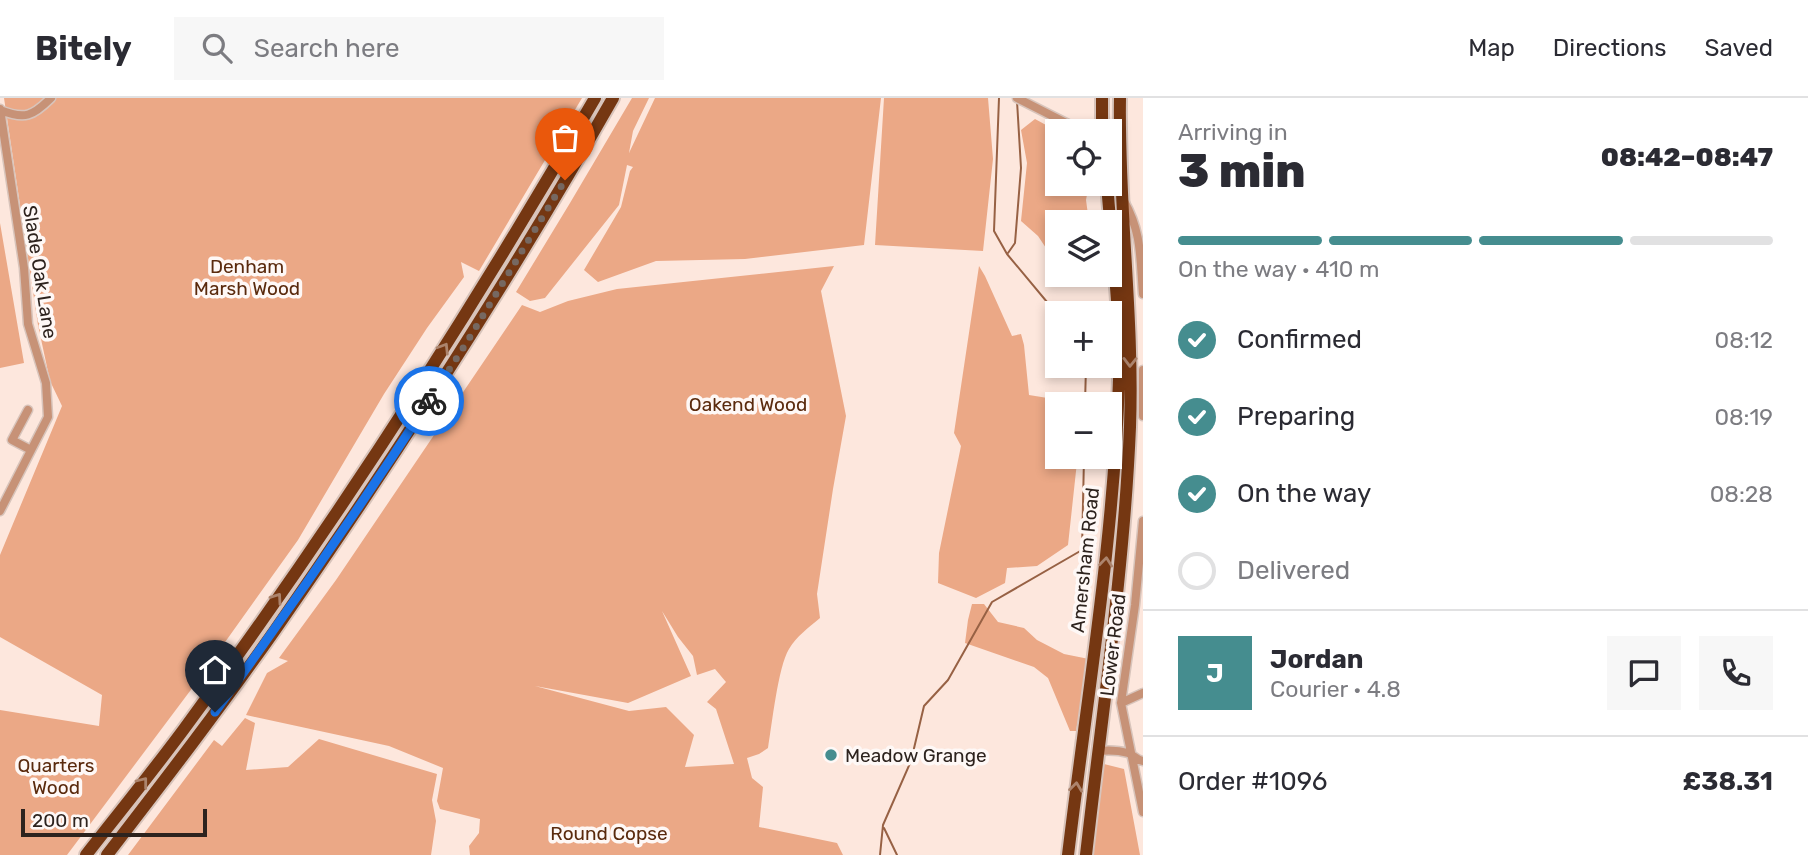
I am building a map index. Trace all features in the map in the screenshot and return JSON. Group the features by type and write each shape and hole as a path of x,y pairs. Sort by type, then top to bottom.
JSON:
{"highway":[{"path":"86,855 183,731 367,468 482,288 595,98"},
{"path":"107,855 265,643 381,474 474,332 613,98"},
{"path":"1102,98 1102,119"},
{"path":"1119,119 1120,98"},
{"name":"Amersham Road","path":"1068,855 1107,560 1117,427 1119,340 1108,196"},
{"path":"1086,855 1120,563 1130,427 1130,346 1122,196"}],"street":[{"path":"0,109 10,114 26,116 37,111 51,98"},
{"path":"1018,99 1058,119"},
{"name":"Slade Oak Lane","path":"0,109 24,268 28,324 46,383 48,417 0,511"},
{"path":"1122,199 1131,214 1140,243 1143,294"},
{"path":"1143,370 1143,416"},
{"path":"28,410 12,440 31,450"},
{"name":"Lower Road","path":"1143,521 1142,554 1121,703 1143,812"},
{"path":"1121,703 1143,693"},
{"path":"1098,751 1130,754 1143,761"}],"green space":[{"name":"Denham Marsh Wood","path":"4,98 582,98 479,271 461,262 464,277 384,394 298,540 193,687 67,855 0,855 0,710 99,726 102,695 0,637 0,555 62,406 50,381 38,325"},
{"path":"632,98 649,98 633,131 629,153 655,98 881,98 864,245 745,259 656,261 598,282 584,270 621,207 633,167 627,165 619,205 545,298 530,301 516,292"},
{"path":"884,98 988,98 993,159 983,251 875,245"},
{"path":"1035,119 1045,124 1045,196 1087,196 1087,210 1045,210 1045,246 1021,221 1027,163 1021,130"},
{"path":"0,223 24,363 0,368"},
{"path":"834,266 821,291 846,416 817,594 820,618 803,632 785,657 768,748 747,758 752,778 763,787 759,827 837,843 843,855 470,855 469,846 479,833 480,819 440,809 437,801 443,768 389,746 246,715 267,673 288,661 279,658 336,580 522,305 540,312 568,301 617,289","holes":["662,611 693,656 697,675 715,669 726,682 707,702 716,709 734,764 685,767 694,735 666,707 629,711 535,686 628,703 691,676"]},
{"path":"979,266 1012,336 1021,334 1029,395 1045,398 1045,469 1076,469 1068,545 1037,566 1007,568 1005,583 976,598 938,583 939,553 961,446 954,433"},
{"path":"972,604 984,604 998,622 1024,628 1037,640 1064,654 1089,659 1076,731 1070,731 1048,678 1034,667 965,643"},
{"path":"245,718 255,723 246,770 288,767 319,739 437,774 432,800 436,821 431,855 128,855 214,740 222,746"},
{"path":"1104,764 1124,769 1140,855 1093,855"}],"waterway":[{"path":"999,98 994,231 1007,254 1046,301"},
{"path":"1008,253 1015,243 1021,168 1017,101"},
{"path":"1085,392 1086,378"},
{"path":"880,855 883,825 911,761 924,706 948,680 992,602 1082,550 1084,469"},
{"path":"884,828 897,855"}],"way so far":[{"path":"429,401 565,180"}],"place":[{"name":"Meadow Grange","path":"831,755"}],"route":[{"path":"215,712 429,401"}],"park label":[{"name":"Oakend Wood","path":"748,404"},
{"name":"Quarters Wood","path":"56,776"},
{"name":"Round Copse","path":"609,833"}]}
